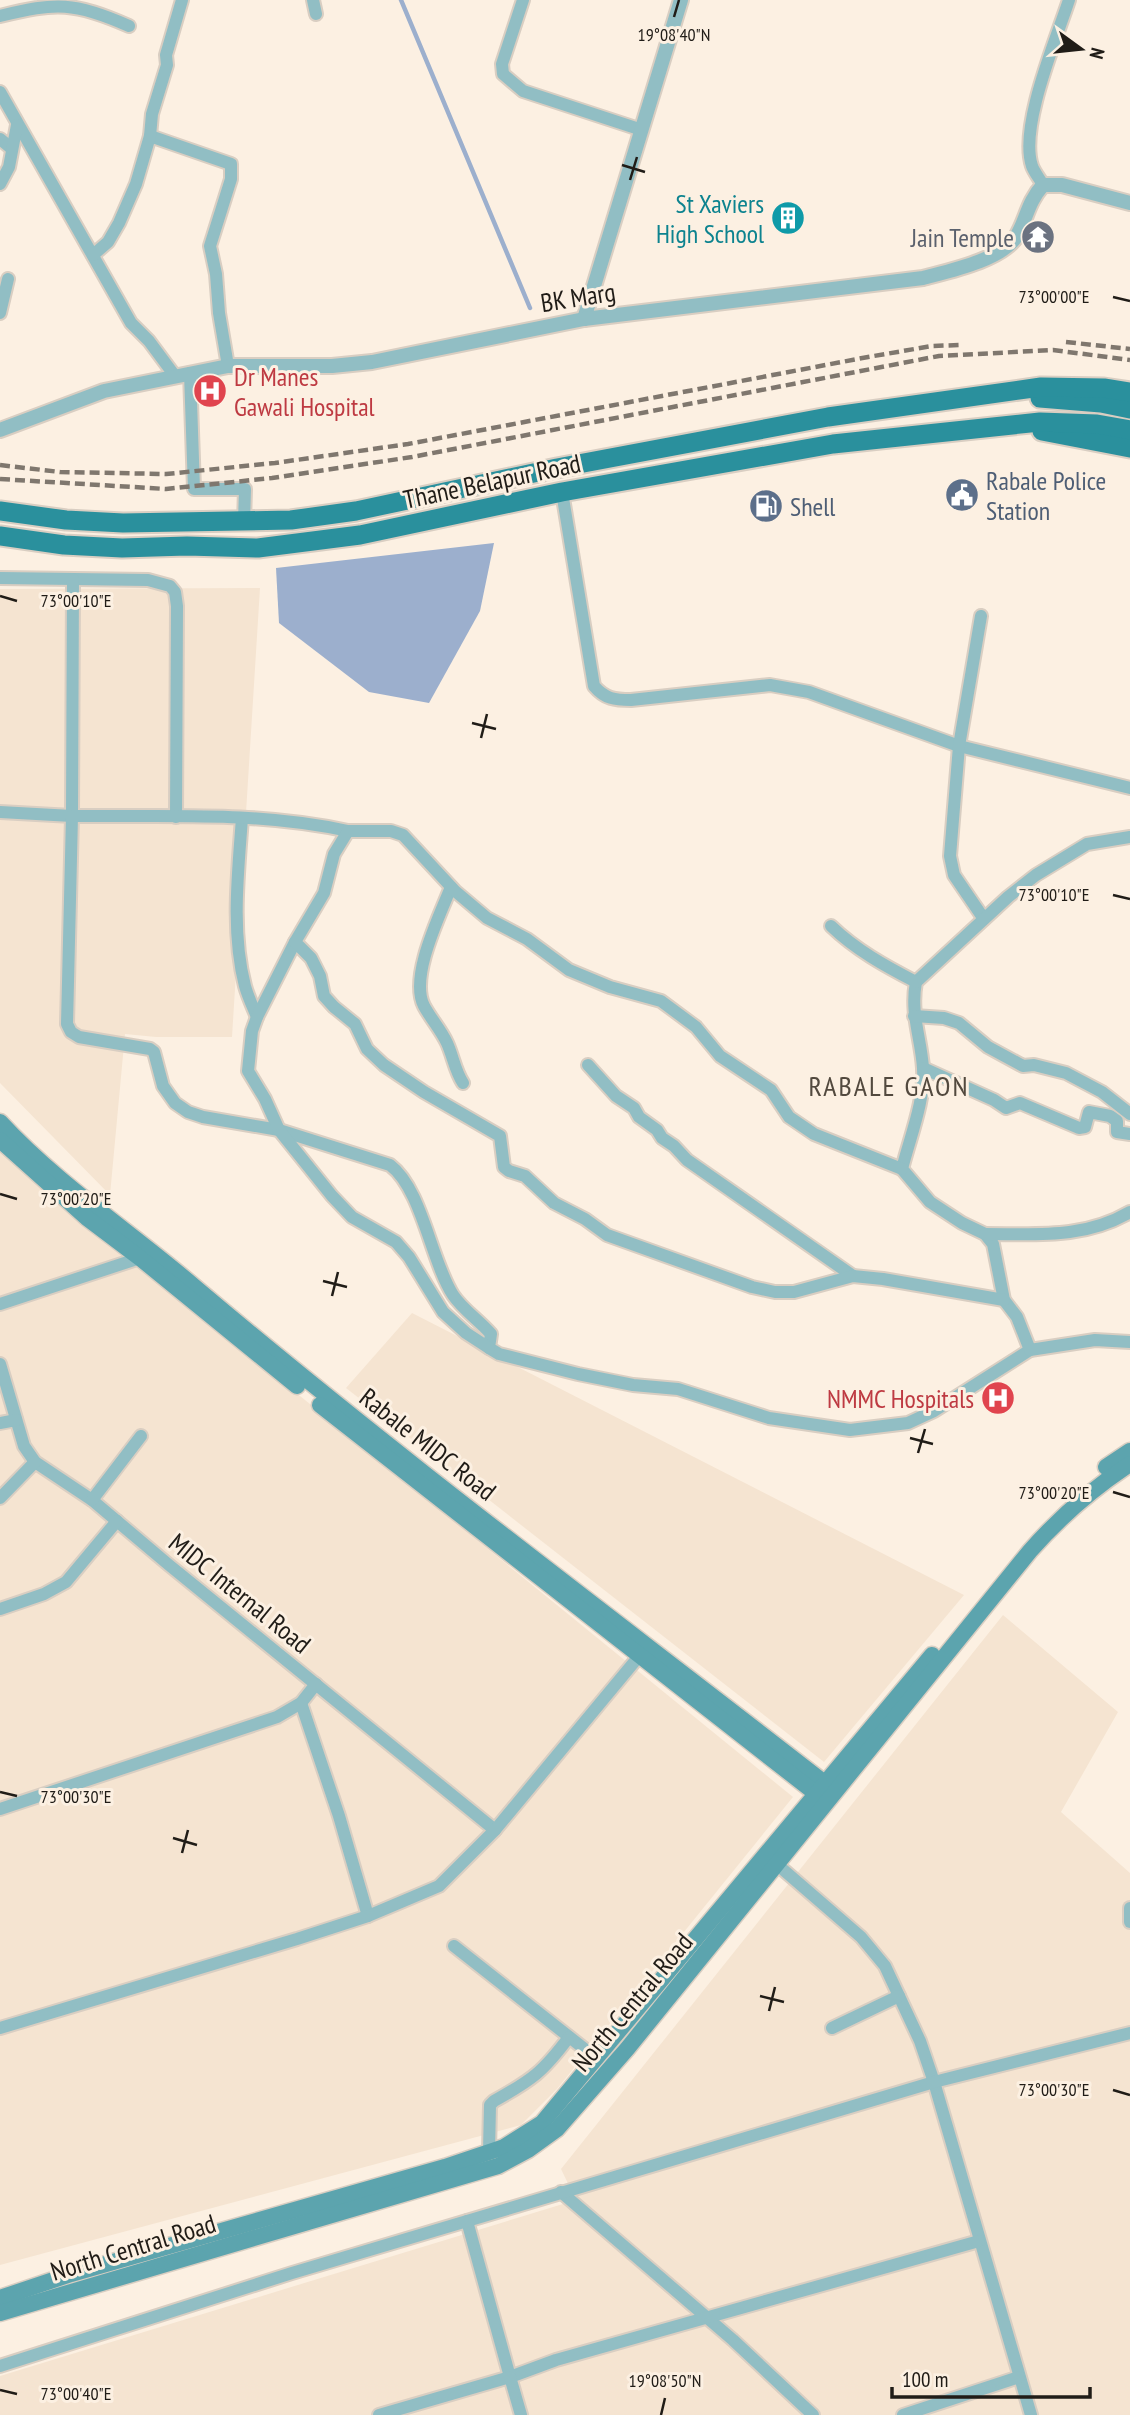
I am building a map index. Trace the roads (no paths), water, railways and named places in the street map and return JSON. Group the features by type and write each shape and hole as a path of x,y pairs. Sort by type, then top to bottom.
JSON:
{"main road":[{"path":"990,396 1041,387 1104,388 1130,392"},
{"name":"Thane Belapur Road","path":"0,511 53,519 123,523 291,520 356,511 557,468 828,417 990,396"},
{"path":"990,396 1101,403 1130,409"},
{"path":"992,427 1071,421 1130,430"},
{"name":"Thane Belapur Road","path":"0,536 64,545 122,548 258,548 360,535 562,492 833,444 992,427"},
{"path":"992,427 1040,430 1130,448"},
{"name":"Rabale MIDC Road","path":"0,1122 17,1149"},
{"name":"Rabale MIDC Road","path":"0,1140 17,1149 374,1441 826,1793"},
{"name":"North Central Road","path":"0,2313 498,2166 528,2150 557,2129 627,2049 772,1860 1046,1518 1095,1476 1130,1451"},
{"name":"North Central Road","path":"826,1793 1055,1522 1080,1500 1130,1464"},
{"name":"North Central Road","path":"0,2298 71,2274 445,2167 504,2147 542,2123 596,2058 772,1860"}],"street":[{"path":"93,255 108,242 136,184 150,136 152,114 167,65 166,55 182,0"},
{"path":"313,0 316,14"},
{"path":"523,0 502,64 503,74 523,91 642,130"},
{"path":"584,319 681,0"},
{"path":"1069,0 1032,117 1029,143 1032,166 1043,185 1062,185 1130,203"},
{"path":"0,16 36,7 61,5 101,13 128,26"},
{"path":"0,92 131,323 182,374 194,489 244,488 244,522"},
{"path":"0,184 9,167 17,125"},
{"path":"150,136 231,164 231,179 210,246 228,366"},
{"path":"0,139 11,148"},
{"name":"BK Marg","path":"0,429 104,391 228,366 332,366 372,362 584,319 923,278 968,266 1006,249 1016,236 1032,197 1043,185"},
{"path":"0,313 8,279"},
{"path":"562,492 594,686 601,694 613,700 631,700 770,685 809,692 959,746 1130,788"},
{"path":"0,578 148,580 170,586 175,592 176,817"},
{"path":"73,579 72,816 67,1024 71,1032 79,1037 150,1049 154,1052 163,1086 169,1096 188,1112 279,1130 379,1160 397,1170 415,1202 439,1267 453,1294 491,1334 489,1349"},
{"path":"981,616 959,746 950,856 954,875 984,919"},
{"path":"0,812 285,820 348,831 391,831 403,835 451,887 487,918 527,939 569,970 610,987 661,1001 696,1027 720,1056 771,1090 789,1117 814,1134 902,1169 930,1202 985,1234 993,1244 996,1254 1004,1300 1017,1317 1030,1350"},
{"path":"243,818 237,890 240,953 246,987 257,1017"},
{"path":"348,831 334,854 324,893 295,942 257,1017 250,1044 248,1071 279,1130 352,1217 396,1242 409,1257 443,1312 489,1349 499,1354 578,1374 634,1385 678,1388 769,1418 850,1430 908,1423 1030,1350 1095,1340 1130,1342"},
{"path":"902,1169 922,1088 923,1068 912,1000 916,982 1036,875 1087,844 1130,837"},
{"path":"451,887 434,929 421,976 420,994 424,1006 446,1041 463,1083"},
{"path":"831,926 847,942 879,963 916,982"},
{"path":"295,942 311,958 320,976 324,996 355,1024 368,1049 384,1065 499,1136 502,1140 501,1157 504,1167 525,1176 554,1203 585,1219 607,1235 752,1287 775,1292 794,1292 853,1276 1004,1300"},
{"path":"914,1016 944,1018 959,1023 988,1046 1023,1066 1034,1065 1066,1073 1102,1092 1130,1114"},
{"path":"588,1065 616,1096 634,1108 639,1117 657,1130 662,1138 687,1160 853,1276"},
{"path":"923,1068 1006,1108 1020,1102 1079,1128 1085,1127 1089,1112 1100,1114 1117,1121 1117,1132 1130,1134"},
{"path":"985,1234 1073,1233 1102,1227 1130,1212"},
{"path":"0,1304 148,1255"},
{"name":"MIDC Internal Road","path":"0,1364 24,1446 35,1462 92,1500 495,1829"},
{"path":"0,1423 16,1420"},
{"path":"92,1500 141,1436"},
{"path":"0,1498 35,1462"},
{"path":"0,1609 44,1594 66,1581 117,1521"},
{"path":"0,2028 368,1916 439,1886 495,1829 643,1651"},
{"path":"0,1809 278,1717 301,1703 316,1684"},
{"path":"301,1703 340,1816 368,1916"},
{"path":"772,1860 861,1937 885,1966 920,2041 934,2082 1031,2415"},
{"path":"1130,1908 1130,1922"},
{"path":"454,1946 596,2058"},
{"path":"832,2028 899,1996"},
{"path":"0,2366 292,2273 934,2082 1130,2033"},
{"path":"489,2152 490,2105 527,2083 547,2067 569,2037"},
{"path":"561,2192 813,2415"},
{"path":"467,2221 521,2415"},
{"path":"379,2415 556,2360 979,2241"},
{"path":"903,2415 1019,2377"}],"water":[{"path":"494,543 480,611 429,703 369,692 279,623 276,568"}],"waterway":[{"path":"401,0 530,308"}],"railway":[{"path":"1066,342 1130,349"},
{"path":"0,465 60,472 166,474 275,463 408,444 932,346 962,345"},
{"path":"0,479 166,489 272,478 412,457 939,356 1053,350 1130,360"}],"place":[{"name":"St Xaviers High School","path":"788,218"},
{"name":"Jain Temple","path":"1038,237"},
{"name":"Dr Manes Gawali Hospital","path":"210,391"},
{"name":"Rabale Police Station","path":"962,495"},
{"name":"Shell","path":"766,506"},
{"name":"NMMC Hospitals","path":"998,1398"}],"district":[{"name":"RABALE GAON","path":"889,1085"}]}
